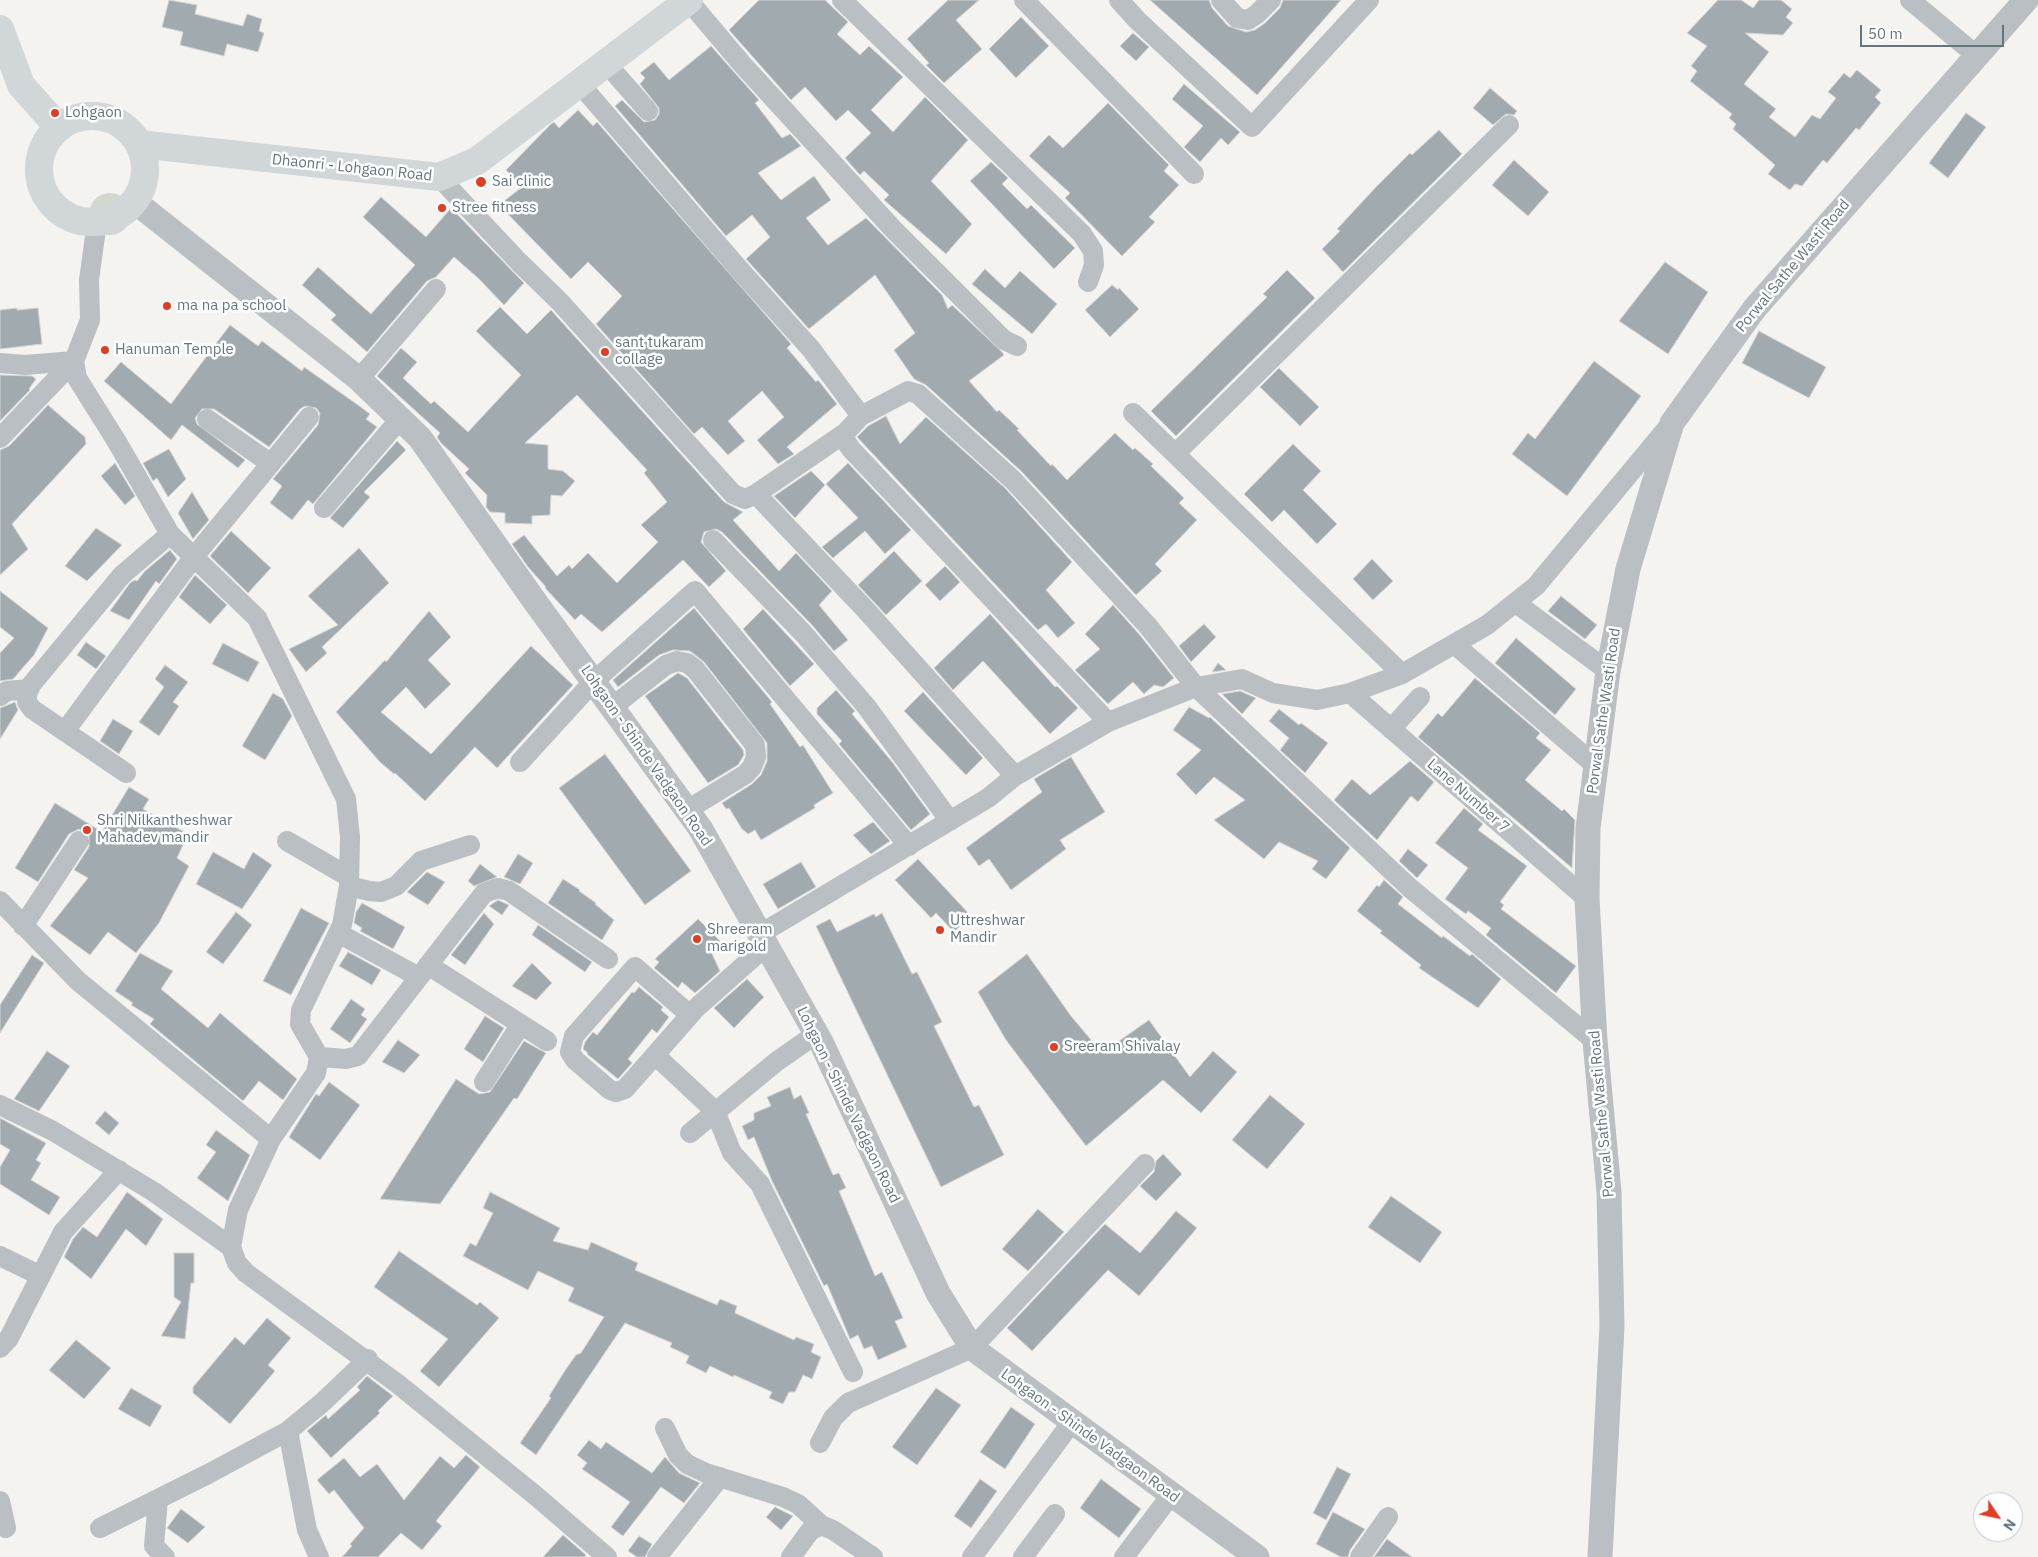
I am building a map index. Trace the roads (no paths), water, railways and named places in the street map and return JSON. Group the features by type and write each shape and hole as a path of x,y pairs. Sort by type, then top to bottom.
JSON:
{"main road":[{"name":"Dhaonri - Lohgaon Road","path":"139,144 439,177 477,161 688,0"},
{"path":"0,29 21,85 59,128"},
{"path":"92,116 110,119 126,127 139,144 144,158 145,176 140,193 129,208 114,218 97,222 80,221 65,215 52,204 43,189 40,173 41,156 48,140 59,128 74,119 92,116"}],"street":[{"path":"688,0 742,64 894,229 1004,340 1017,346"},
{"path":"842,0 1082,234 1093,251 1094,265 1088,282"},
{"path":"1024,0 1194,174"},
{"path":"1119,0 1137,20 1252,127 1369,0"},
{"path":"1221,0 1237,18 1248,20 1258,14 1271,0"},
{"path":"1910,0 1976,55"},
{"name":"Porwal Sathe Wasti Road","path":"1600,1557 1612,1326 1609,1192 1594,1041 1587,899 1588,828 1608,671 1628,570 1672,423 1755,308 2026,0"},
{"path":"606,63 648,111"},
{"path":"579,83 732,262 811,349 861,416"},
{"path":"1176,453 1509,126"},
{"path":"439,177 519,262 560,302 733,494 745,499 756,494 845,432 861,416 908,392 918,394 1012,480 1148,626 1196,687 1410,888 1594,1041"},
{"name":"Lohgaon - Shinde Vadgaon Road","path":"134,201 359,379 420,438 593,682 700,828 816,1034 938,1293 972,1348 1257,1557"},
{"path":"0,438 74,361 90,320 89,280 97,222"},
{"path":"359,379 436,289"},
{"path":"0,363 25,365 74,361"},
{"path":"74,361 77,378 117,442 170,534 257,618 346,799 350,837 349,881 342,925 301,1010 300,1024 316,1048 319,1057 316,1073 271,1139 238,1210 231,1247 237,1263 246,1273 368,1359 508,1472 607,1557"},
{"path":"1133,413 1402,674"},
{"path":"65,731 193,558 308,417"},
{"path":"207,419 270,463"},
{"path":"324,508 400,419"},
{"path":"690,1015 635,967 574,1036 570,1044 570,1052 575,1060 616,1092 626,1089 690,1015 763,940 909,846 988,798 1015,776 1108,722 1196,687 1242,679 1273,693 1317,700 1350,693 1402,674 1487,625 1536,586 1672,423"},
{"path":"845,432 845,440 850,449 1108,722"},
{"path":"756,494 864,608 1015,776"},
{"path":"126,773 32,710 27,702 29,689 122,575 170,534"},
{"path":"713,540 804,633 866,706 950,821"},
{"path":"520,762 593,682 695,591 909,846"},
{"path":"1516,603 1608,671"},
{"path":"1454,644 1596,766"},
{"path":"612,707 666,665 676,661 687,663 694,669 755,745 756,756 752,767 746,774 687,810"},
{"path":"0,696 7,691 29,689"},
{"name":"Lane Number 7","path":"1350,693 1587,899"},
{"path":"1391,729 1420,697"},
{"path":"23,926 79,841"},
{"path":"286,841 349,881 369,891 381,892 396,886 421,861 470,845"},
{"path":"319,1057 346,1059 358,1056 484,894 498,888 509,891 608,958"},
{"path":"0,901 86,987 271,1139"},
{"path":"338,933 424,971 521,1024 547,1041"},
{"path":"484,1082 521,1024"},
{"path":"690,1133 776,1062 816,1034"},
{"path":"655,1055 715,1111 732,1153 760,1184 853,1372"},
{"path":"0,1105 53,1131 119,1170 154,1192 231,1247"},
{"path":"820,1443 833,1418 848,1403 972,1348 1145,1164"},
{"path":"0,1348 10,1338 63,1232 119,1170"},
{"path":"0,1256 41,1276"},
{"path":"100,1528 288,1431 323,1402 368,1359"},
{"path":"972,1557 1072,1422"},
{"path":"665,1428 678,1455 687,1464 720,1477 783,1497 798,1504 821,1525 833,1530 873,1557"},
{"path":"288,1431 307,1530 319,1557"},
{"path":"657,1557 720,1477"},
{"path":"1124,1557 1171,1495"},
{"path":"158,1499 154,1546 165,1557"},
{"path":"0,1501 6,1528"},
{"path":"1023,1557 1055,1514"},
{"path":"1360,1557 1388,1516"},
{"path":"791,1557 810,1531 821,1525"}],"place":[{"name":"Lohgaon","path":"55,113"},
{"name":"Sai clinic","path":"481,182"},
{"name":"Stree fitness","path":"442,208"},
{"name":"ma na pa school","path":"167,306"},
{"name":"Hanuman Temple","path":"105,350"},
{"name":"sant tukaram collage","path":"605,352"},
{"name":"Shri Nilkantheshwar Mahadev mandir","path":"87,830"},
{"name":"Uttreshwar Mandir","path":"940,930"},
{"name":"Shreeram marigold","path":"697,939"},
{"name":"Sreeram Shivalay","path":"1054,1047"}]}
